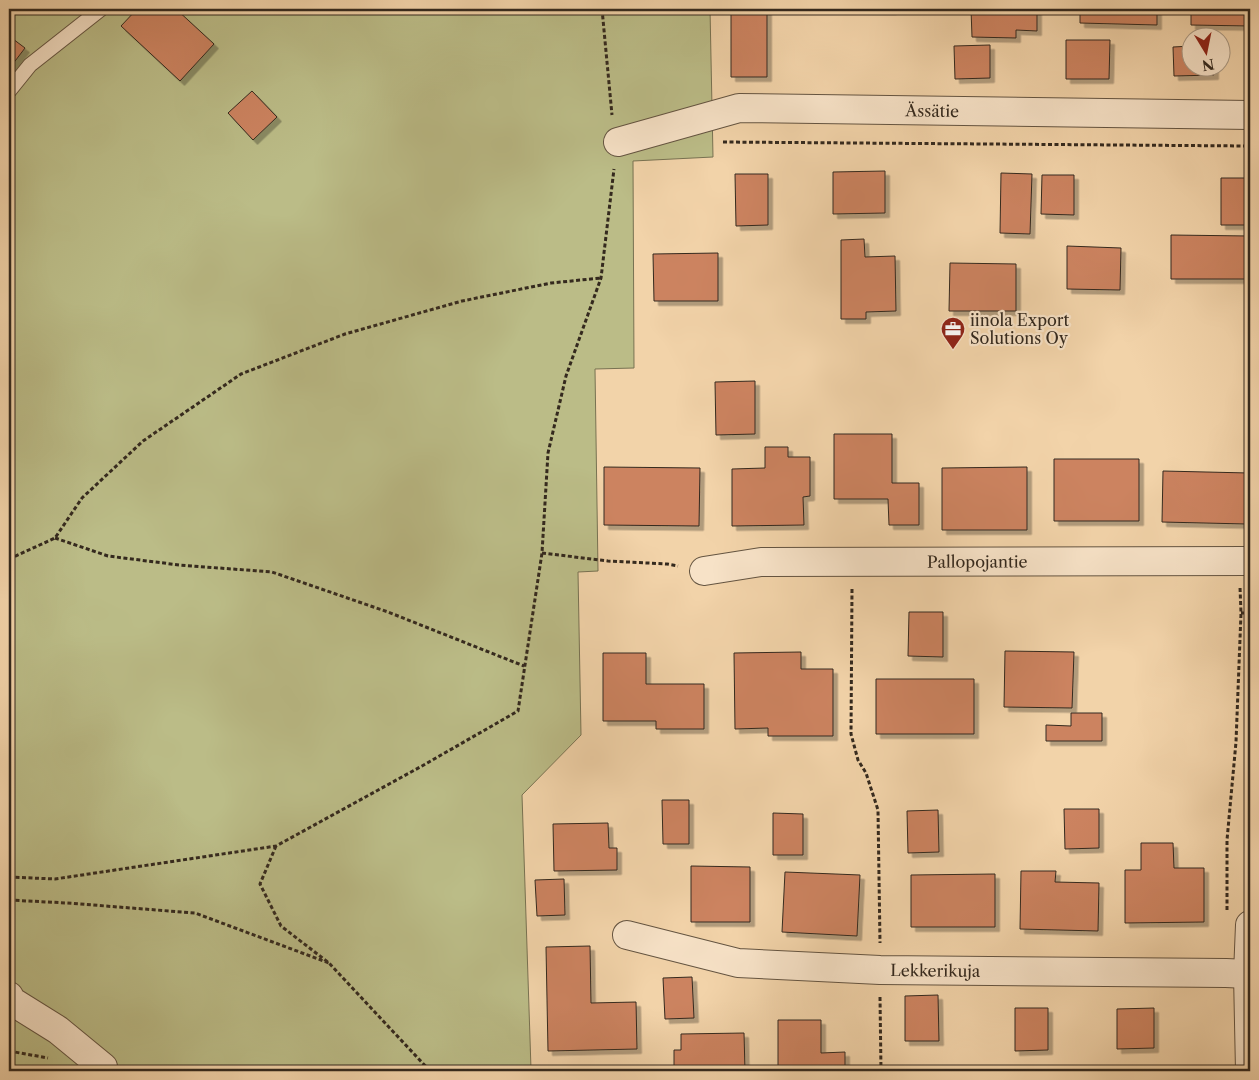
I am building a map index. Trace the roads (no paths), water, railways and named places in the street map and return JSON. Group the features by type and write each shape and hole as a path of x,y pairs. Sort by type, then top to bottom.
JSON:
{"street":[{"name":"Ässätie","path":"618,142 739,108 1250,116"},
{"name":"Pallopojantie","path":"704,571 762,562 1250,561"},
{"path":"1239,921 1248,974 1250,1071"},
{"name":"Lekkerikuja","path":"628,935 738,963 880,970 1248,974"},
{"path":"9,996 10,1000 58,1030 103,1067 103,1071"}],"lane":[{"path":"9,91 30,65 101,9"}],"place":[{"name":"iinola Export Solutions Oy","path":"953,350"}]}
